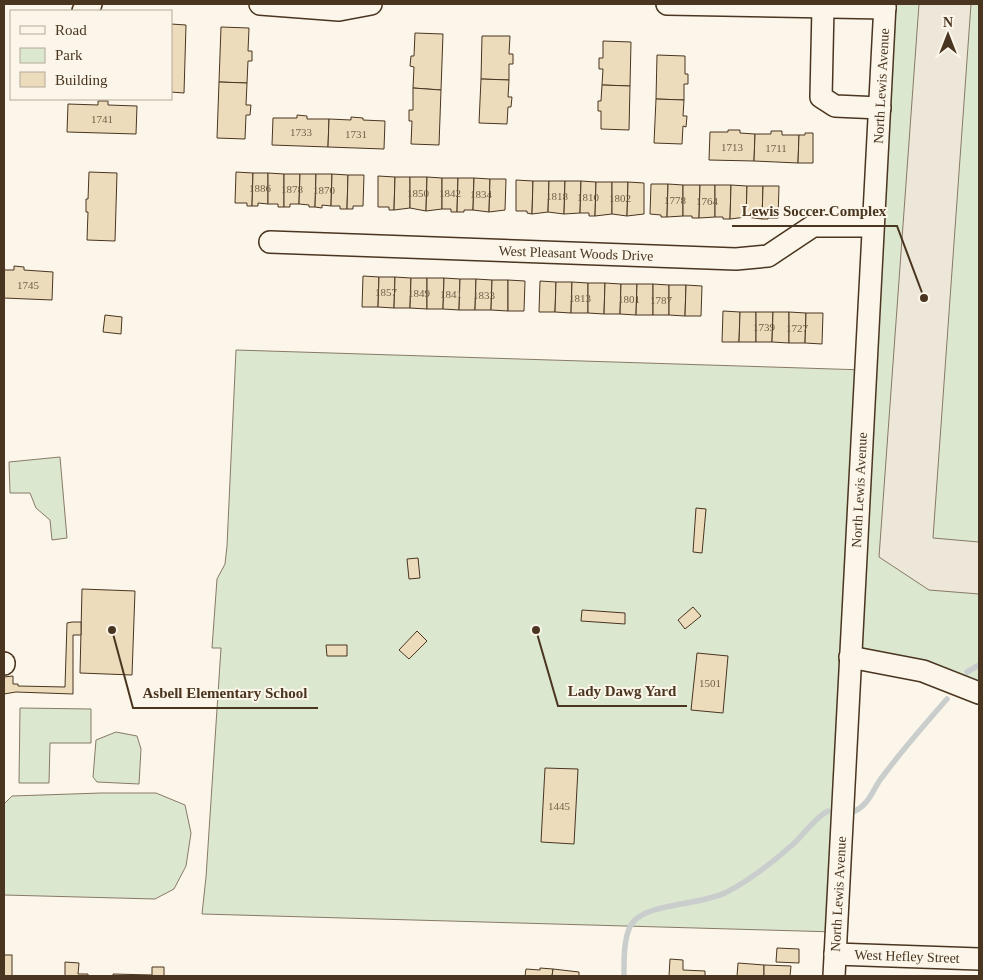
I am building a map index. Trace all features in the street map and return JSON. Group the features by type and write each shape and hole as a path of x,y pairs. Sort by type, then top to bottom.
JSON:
{"street":[{"path":"260,4 339,10 371,4"},
{"path":"667,4 823,7 885,6"},
{"name":"North Lewis Avenue","path":"834,976 885,6"},
{"path":"823,7 821,97 835,106 880,108"},
{"name":"West Pleasant Woods Drive","path":"270,242 736,259 768,256 813,226 873,226"},
{"path":"850,657 923,671 979,693"},
{"name":"West Hefley Street","path":"835,954 979,959"}],"green space":[{"path":"885,4 979,4 979,693 850,657 836,932 202,914 221,648 212,648 217,579 225,564 227,546 236,350 865,370"},
{"path":"60,457 67,538 52,540 50,520 36,508 30,493 10,493 9,462"},
{"path":"20,708 91,709 91,743 50,743 49,783 19,783"},
{"path":"116,732 137,736 141,749 139,784 97,782 93,777 96,740"},
{"path":"156,793 185,805 191,833 186,866 174,889 155,899 4,895 4,804 12,796"}],"shaded area":[{"path":"919,4 971,4 933,538 979,542 979,594 929,590 879,557"}],"building":[{"path":"172,24 186,25 184,93 172,92"},
{"path":"221,27 249,28 248,51 252,51 252,61 248,61 247,83 219,82"},
{"path":"415,33 443,34 441,90 413,88 414,67 410,66 411,56 414,56"},
{"path":"482,36 510,36 509,54 513,54 513,64 509,64 509,80 481,79"},
{"path":"603,41 631,42 630,86 602,85 603,69 599,69 599,58 603,58"},
{"path":"657,55 685,56 685,74 688,74 688,84 684,84 684,100 656,99"},
{"path":"481,79 509,80 508,97 512,97 511,107 508,107 507,124 479,123"},
{"path":"219,82 247,83 246,105 251,105 250,115 246,115 245,139 217,138"},
{"path":"602,85 630,86 629,130 601,129 601,111 598,111 598,101 601,101"},
{"path":"413,88 441,90 439,145 411,144 412,121 409,121 409,110 413,110"},
{"path":"656,99 684,100 683,116 687,116 686,127 683,126 682,144 654,143"},
{"path":"98,101 108,101 108,105 137,106 136,134 67,132 68,104 98,105"},
{"path":"297,115 307,116 307,119 329,119 328,147 272,145 273,118 297,118"},
{"path":"351,117 363,118 363,120 385,121 384,149 328,147 329,119 351,120"},
{"path":"728,130 740,130 740,133 755,134 754,161 709,160 710,132 728,132"},
{"path":"771,131 782,131 782,135 799,135 798,163 754,161 755,134 771,134"},
{"path":"805,133 813,133 813,163 798,163 799,135 805,135"},
{"path":"89,172 117,173 115,241 87,240 88,212 86,212 86,199 88,199"},
{"path":"236,172 253,173 252,206 247,206 247,203 235,203"},
{"path":"253,173 268,173 268,204 258,203 258,206 252,206"},
{"path":"268,173 284,174 284,207 278,207 278,204 268,204"},
{"path":"284,174 300,174 299,204 290,204 290,207 284,207"},
{"path":"300,174 316,174 315,207 299,204"},
{"path":"316,174 332,174 331,206 322,205 322,208 315,207"},
{"path":"332,174 348,175 347,209 340,209 340,206 331,206"},
{"path":"348,175 364,175 363,206 353,206 353,209 347,209"},
{"path":"378,176 395,177 394,210 389,210 389,207 378,207"},
{"path":"395,177 410,177 410,208 394,210"},
{"path":"410,177 427,177 426,211 410,208"},
{"path":"427,177 442,178 442,209 426,211"},
{"path":"442,178 458,178 457,212 451,212 451,209 442,209"},
{"path":"458,178 474,178 473,210 457,212"},
{"path":"474,178 490,179 489,212 473,210"},
{"path":"490,179 506,179 505,210 489,212"},
{"path":"516,180 533,181 532,214 527,213 527,211 516,211"},
{"path":"533,181 549,181 548,212 532,214"},
{"path":"549,181 565,181 564,214 548,212"},
{"path":"565,181 581,181 580,213 564,214"},
{"path":"581,181 596,182 595,216 589,216 589,213 580,213"},
{"path":"596,182 612,182 612,214 595,216"},
{"path":"612,182 628,182 627,216 612,214"},
{"path":"628,182 644,183 644,214 627,216"},
{"path":"651,184 668,184 667,217 650,214"},
{"path":"668,184 683,185 683,216 667,217"},
{"path":"683,185 700,185 699,218 683,216"},
{"path":"700,185 715,185 715,217 699,218"},
{"path":"715,185 731,185 730,219 715,217"},
{"path":"731,185 747,186 746,217 730,219"},
{"path":"747,186 763,186 762,219 746,217"},
{"path":"763,186 779,186 778,218 762,219"},
{"path":"14,266 24,267 24,270 53,272 52,300 4,298 4,270 14,270"},
{"path":"363,276 379,277 378,307 362,307"},
{"path":"379,277 395,277 394,308 378,307"},
{"path":"395,277 411,278 410,308 394,308"},
{"path":"411,278 427,278 427,309 410,308"},
{"path":"427,278 444,278 443,309 427,309"},
{"path":"444,278 460,279 459,310 443,309"},
{"path":"460,279 476,279 475,310 459,310"},
{"path":"476,279 492,280 491,310 475,310"},
{"path":"492,280 508,280 508,311 491,310"},
{"path":"508,280 525,281 524,311 508,311"},
{"path":"540,281 556,282 555,312 539,312"},
{"path":"556,282 572,282 571,313 555,312"},
{"path":"572,282 588,283 588,313 571,313"},
{"path":"588,283 605,283 604,314 588,313"},
{"path":"605,283 621,284 620,314 604,314"},
{"path":"621,284 637,284 636,315 620,314"},
{"path":"637,284 653,284 653,315 636,315"},
{"path":"653,284 669,285 669,315 653,315"},
{"path":"669,285 686,285 685,316 669,315"},
{"path":"686,285 702,286 701,316 685,316"},
{"path":"723,311 740,312 739,342 722,342"},
{"path":"740,312 756,312 756,342 739,342"},
{"path":"756,312 773,312 772,342 756,342"},
{"path":"773,312 789,312 789,343 772,342"},
{"path":"789,312 806,313 805,343 789,343"},
{"path":"806,313 823,313 822,344 805,343"},
{"path":"105,315 122,317 121,334 103,332"},
{"path":"696,508 706,509 702,553 693,552"},
{"path":"418,558 420,578 409,579 407,559"},
{"path":"82,589 135,591 132,675 80,673"},
{"path":"693,607 701,616 685,629 678,620"},
{"path":"582,610 625,613 625,624 581,621"},
{"path":"81,622 81,635 73,635 73,694 16,692 4,694 4,677 13,676 13,684 18,684 18,686 65,687 67,623"},
{"path":"417,631 427,641 409,659 399,650"},
{"path":"326,645 347,645 347,656 327,656"},
{"path":"697,653 728,656 723,713 691,710"},
{"path":"545,768 578,769 574,844 541,842"},
{"path":"777,948 799,949 799,963 776,962"},
{"path":"4,955 12,955 12,976 4,976"},
{"path":"670,959 683,960 683,970 705,971 705,976 669,976"},
{"path":"65,962 79,963 78,974 88,974 88,976 65,976"},
{"path":"738,963 764,965 764,976 737,976"},
{"path":"764,965 791,966 790,976 764,976"},
{"path":"152,967 164,967 164,976 113,976 113,974 152,975"},
{"path":"540,968 553,969 552,976 525,976 526,969 540,970"},
{"path":"553,969 579,972 579,976 552,976"}],"waterway":[{"path":"967,672 979,665"},
{"path":"855,811 868,800 891,766 947,699"},
{"path":"624,976 626,940 630,926 634,921 652,911 717,896 736,887 777,858 818,818 828,811"}],"place":[{"name":"Lewis Soccer Complex","path":"924,298"},
{"name":"Asbell Elementary School","path":"112,630"},
{"name":"Lady Dawg Yard","path":"536,630"}]}
